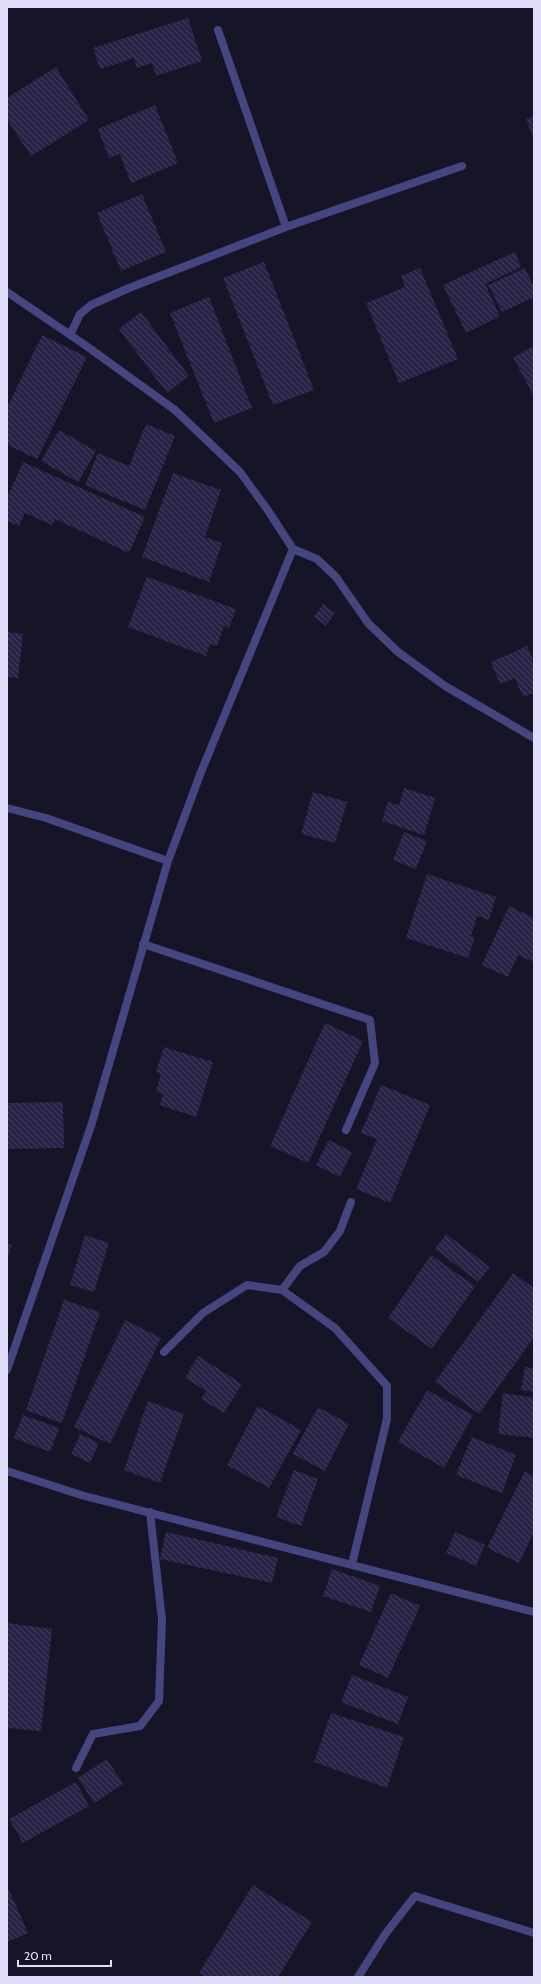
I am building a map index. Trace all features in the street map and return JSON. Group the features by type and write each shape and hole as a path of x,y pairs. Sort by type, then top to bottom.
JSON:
{"street":[{"path":"218,30 286,227"},
{"path":"70,335 80,314 91,305 286,227 462,166"},
{"path":"7,292 175,410 234,467 267,509 293,548 317,559 336,577 368,623 398,652 445,686 534,738"},
{"path":"7,1370 92,1123 168,861 201,772 293,548"},
{"path":"7,808 46,818 168,861"},
{"path":"143,944 370,1020 375,1063 346,1130"},
{"path":"282,1290 300,1266 324,1252 340,1231 352,1202"},
{"path":"164,1352 204,1313 247,1285 282,1290 335,1328 387,1386 387,1419 352,1564"},
{"path":"7,1471 82,1495 534,1612"},
{"path":"76,1768 93,1734 140,1726 159,1701 162,1620 150,1512"},
{"path":"358,1977 386,1933 415,1896 534,1933"}],"building":[{"path":"188,18 202,61 156,76 152,63 137,68 134,58 100,69 93,48"},
{"path":"56,67 89,120 31,156 7,121 7,98"},
{"path":"155,105 178,163 131,183 120,154 109,158 98,129"},
{"path":"534,116 534,140 526,120"},
{"path":"142,194 166,252 121,271 97,213"},
{"path":"515,252 521,267 485,284 500,316 466,333 443,285"},
{"path":"264,262 314,390 273,405 223,278"},
{"path":"420,268 458,359 399,383 366,303 405,287 401,276"},
{"path":"525,268 534,287 534,297 502,312 488,285"},
{"path":"209,297 252,408 214,423 170,313"},
{"path":"141,312 189,376 167,393 119,329"},
{"path":"42,335 87,357 37,459 7,445 7,408"},
{"path":"534,346 534,397 513,357"},
{"path":"146,424 175,436 145,510 85,485 98,453 129,466"},
{"path":"59,430 96,451 78,482 41,461"},
{"path":"23,462 145,517 129,553 55,519 52,525 25,513 19,526 7,521 7,498"},
{"path":"173,473 221,490 205,537 222,543 209,582 142,557"},
{"path":"147,577 236,609 229,628 224,626 217,646 210,644 206,656 128,627"},
{"path":"323,604 335,613 326,626 314,617"},
{"path":"7,632 23,634 18,678 7,677"},
{"path":"527,646 534,662 534,693 523,697 515,678 500,684 491,662"},
{"path":"404,788 435,798 424,835 382,821 388,802 399,805"},
{"path":"313,792 347,802 335,843 301,834"},
{"path":"404,832 427,841 416,869 393,860"},
{"path":"427,874 496,897 489,920 477,916 471,936 475,937 468,958 406,938"},
{"path":"509,906 534,918 534,962 518,955 508,977 482,965"},
{"path":"325,1023 363,1041 308,1163 270,1146"},
{"path":"164,1047 213,1062 196,1117 160,1105 163,1094 156,1092 161,1074 156,1072"},
{"path":"381,1085 430,1105 390,1203 356,1189 377,1139 361,1133"},
{"path":"63,1102 64,1148 7,1149 7,1103"},
{"path":"329,1140 352,1152 340,1177 316,1165"},
{"path":"446,1234 490,1267 478,1282 435,1249"},
{"path":"85,1235 109,1243 94,1292 70,1285"},
{"path":"7,1244 12,1245 8,1257 7,1257"},
{"path":"431,1255 475,1286 432,1349 388,1318"},
{"path":"513,1273 534,1288 534,1337 479,1414 435,1382"},
{"path":"64,1300 100,1312 62,1423 26,1410"},
{"path":"125,1320 161,1338 110,1444 74,1427"},
{"path":"198,1356 242,1384 224,1413 201,1399 206,1391 185,1378"},
{"path":"525,1367 534,1368 534,1392 521,1390"},
{"path":"427,1390 473,1415 444,1468 398,1442"},
{"path":"503,1393 534,1398 534,1438 498,1434"},
{"path":"148,1401 184,1414 160,1483 124,1470"},
{"path":"258,1406 301,1430 269,1488 227,1465"},
{"path":"318,1407 349,1424 325,1471 293,1454"},
{"path":"23,1415 59,1428 50,1452 14,1438"},
{"path":"80,1434 99,1443 90,1463 71,1454"},
{"path":"472,1437 516,1455 502,1493 456,1475"},
{"path":"294,1470 318,1479 301,1526 276,1517"},
{"path":"525,1471 534,1476 534,1532 519,1563 487,1548"},
{"path":"166,1532 278,1558 272,1583 160,1559"},
{"path":"455,1532 485,1545 476,1566 446,1553"},
{"path":"332,1569 380,1586 371,1612 323,1596"},
{"path":"391,1593 420,1606 388,1678 359,1665"},
{"path":"7,1623 52,1629 41,1731 7,1728"},
{"path":"352,1675 408,1697 398,1724 341,1702"},
{"path":"331,1713 404,1737 387,1788 314,1762"},
{"path":"107,1759 123,1784 94,1803 78,1778"},
{"path":"76,1782 89,1806 23,1843 9,1819"},
{"path":"7,1885 28,1933 7,1942"},
{"path":"253,1885 312,1922 278,1977 206,1977 199,1973"}]}
